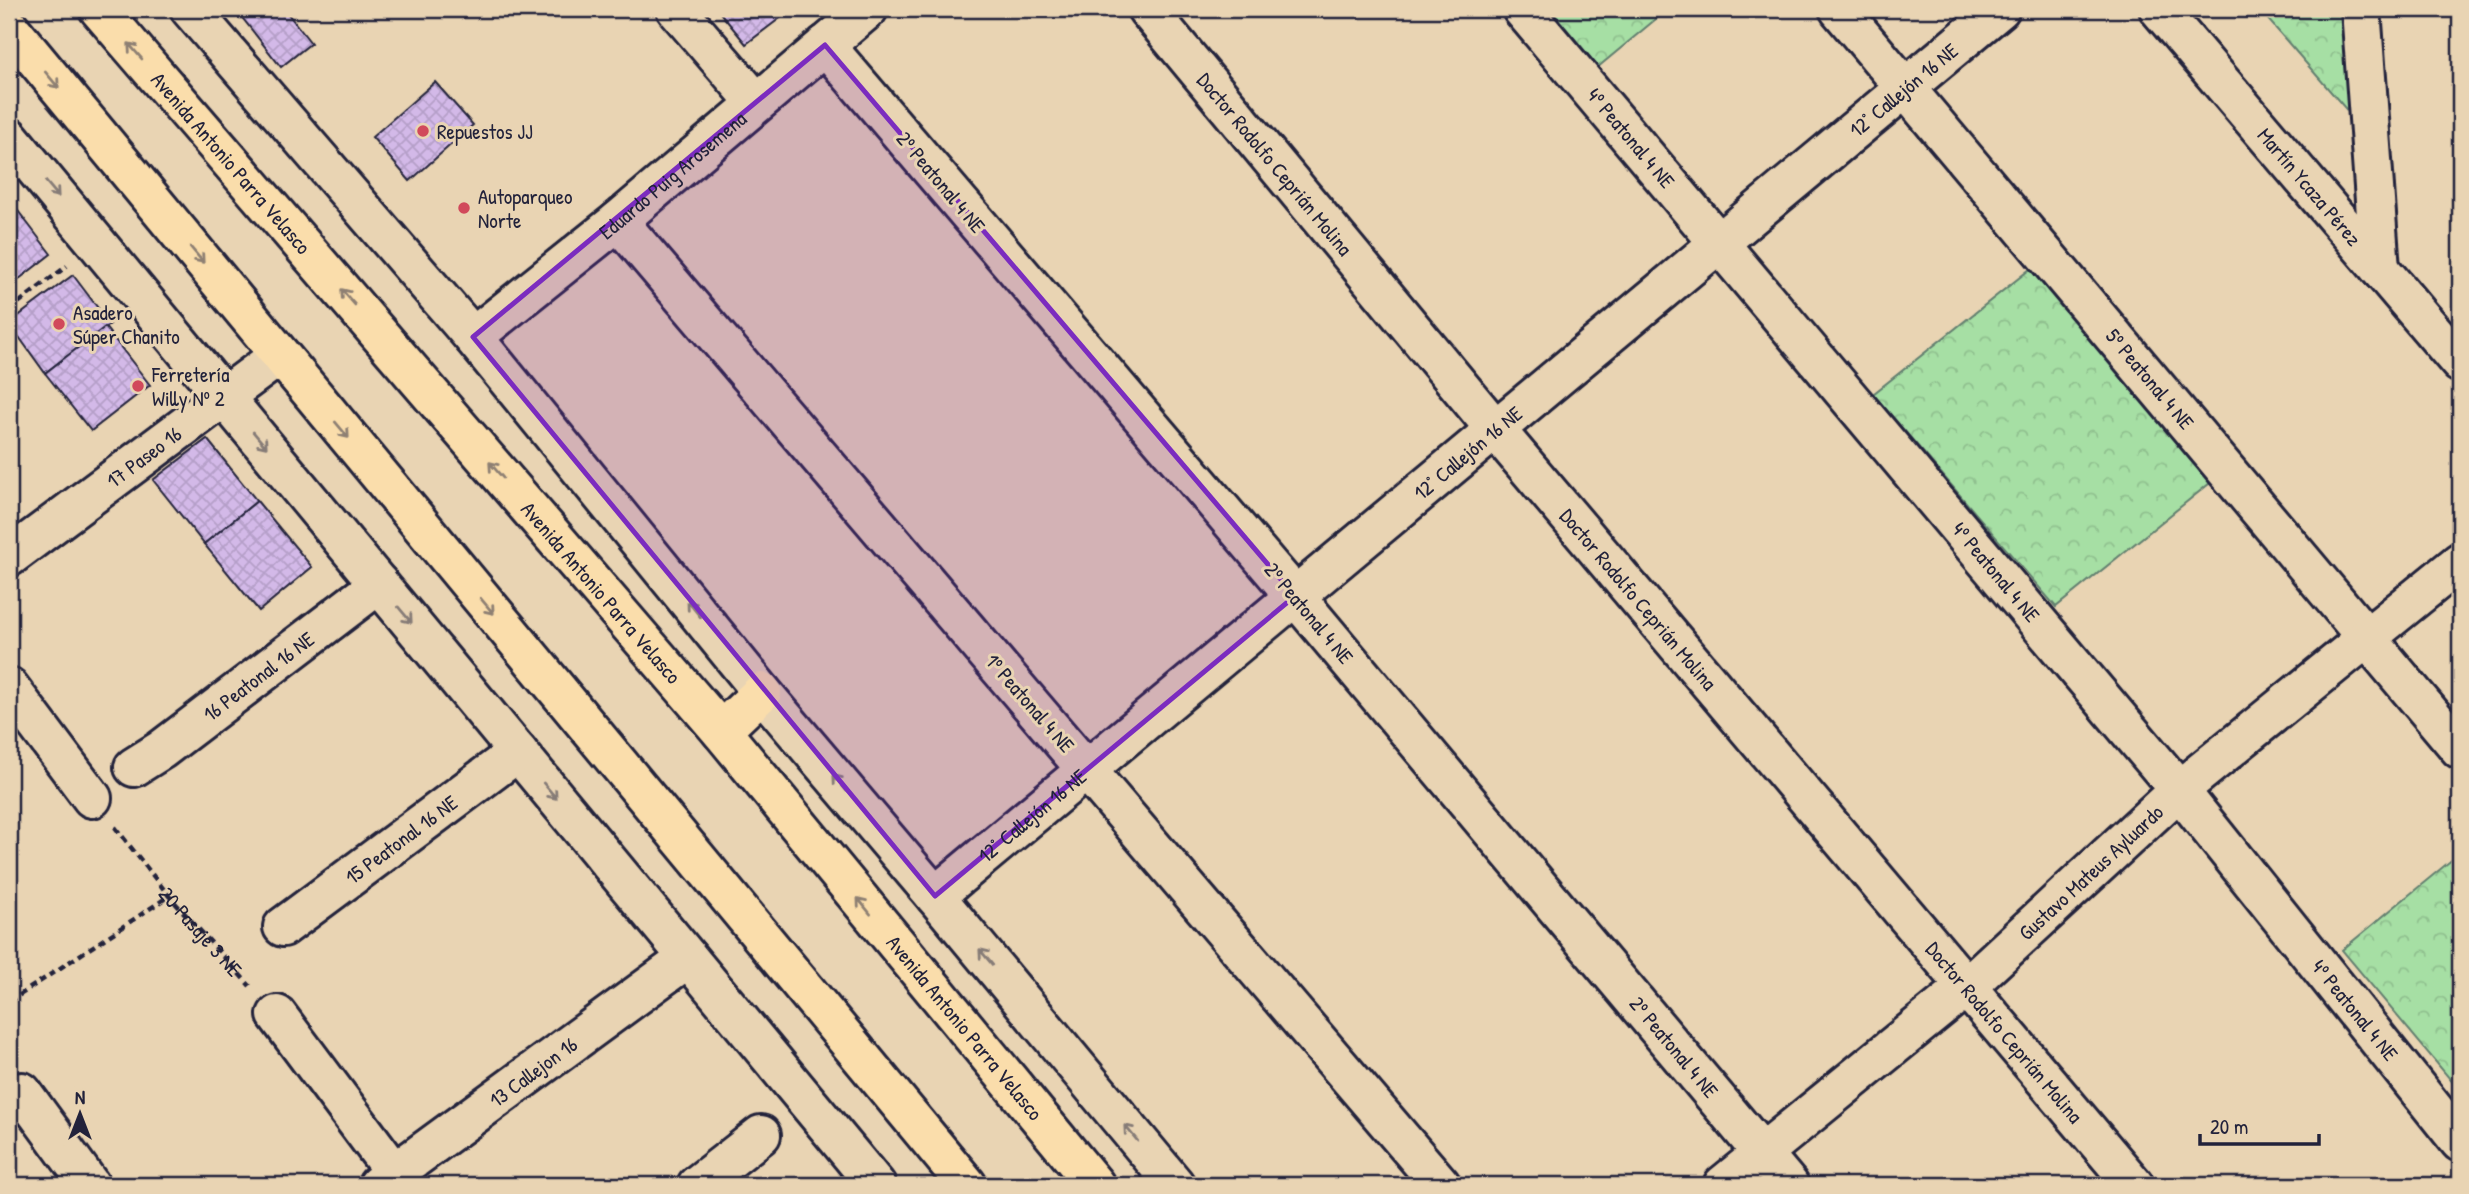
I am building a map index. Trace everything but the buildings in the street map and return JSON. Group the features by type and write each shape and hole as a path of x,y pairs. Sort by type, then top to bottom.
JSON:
{"main road":[{"name":"Avenida Antonio Parra Velasco","path":"99,9 720,731 1094,1185"},
{"path":"14,44 280,355 967,1185"},
{"path":"720,731 762,692"}],"street":[{"path":"190,9 473,337 762,692 1175,1185"},
{"path":"676,9 756,102"},
{"name":"Eduardo Puig Arosemena","path":"473,337 618,221 868,9"},
{"name":"Doctor Rodolfo Ceprián Molina","path":"1147,9 1495,429 2134,1185"},
{"name":"4º Peatonal 4 NE","path":"1522,9 2179,790 2460,1142"},
{"name":"5º Peatonal 4 NE","path":"1839,9 2460,749"},
{"name":"12° Callejón 16 NE","path":"935,896 2000,9"},
{"name":"Martín Ycaza Pérez","path":"2159,9 2460,363"},
{"path":"2361,9 2380,269"},
{"name":"2º Peatonal 4 NE","path":"825,45 1295,596 1789,1185"},
{"path":"9,137 876,1185"},
{"name":"1º Peatonal 4 NE","path":"618,221 1441,1185"},
{"name":"17 Paseo 16","path":"9,557 280,355"},
{"name":"Gustavo Mateus Ayluardo","path":"1723,1185 1966,986 2179,790 2460,562"},
{"name":"16 Peatonal 16 NE","path":"134,767 161,750 379,584"},
{"path":"9,687 92,798"},
{"name":"15 Peatonal 16 NE","path":"283,927 518,752"},
{"name":"13 Callejon 16","path":"386,1179 688,958"},
{"path":"277,1015 386,1179"},
{"path":"22,1092 90,1185"},
{"path":"697,1185 761,1135"}],"path":[{"path":"9,310 97,244"},
{"name":"20 Pasaje 3 NE","path":"92,798 169,896 277,1015"},
{"path":"9,1002 169,896"}],"highlighted area":[{"path":"825,45 1295,596 935,896 473,337"}],"green space":[{"path":"1550,9 1668,9 1598,67"},
{"path":"2259,9 2341,9 2351,115"},
{"path":"2034,266 2215,479 2056,607 1873,394"},
{"path":"2460,853 2460,1091 2342,950"}],"place":[{"name":"Repuestos JJ","path":"423,131"},
{"name":"Autoparqueo Norte","path":"464,208"},
{"name":"Asadero Súper Chanito","path":"59,324"},
{"name":"Ferretería Willy Nº 2","path":"138,386"}]}
